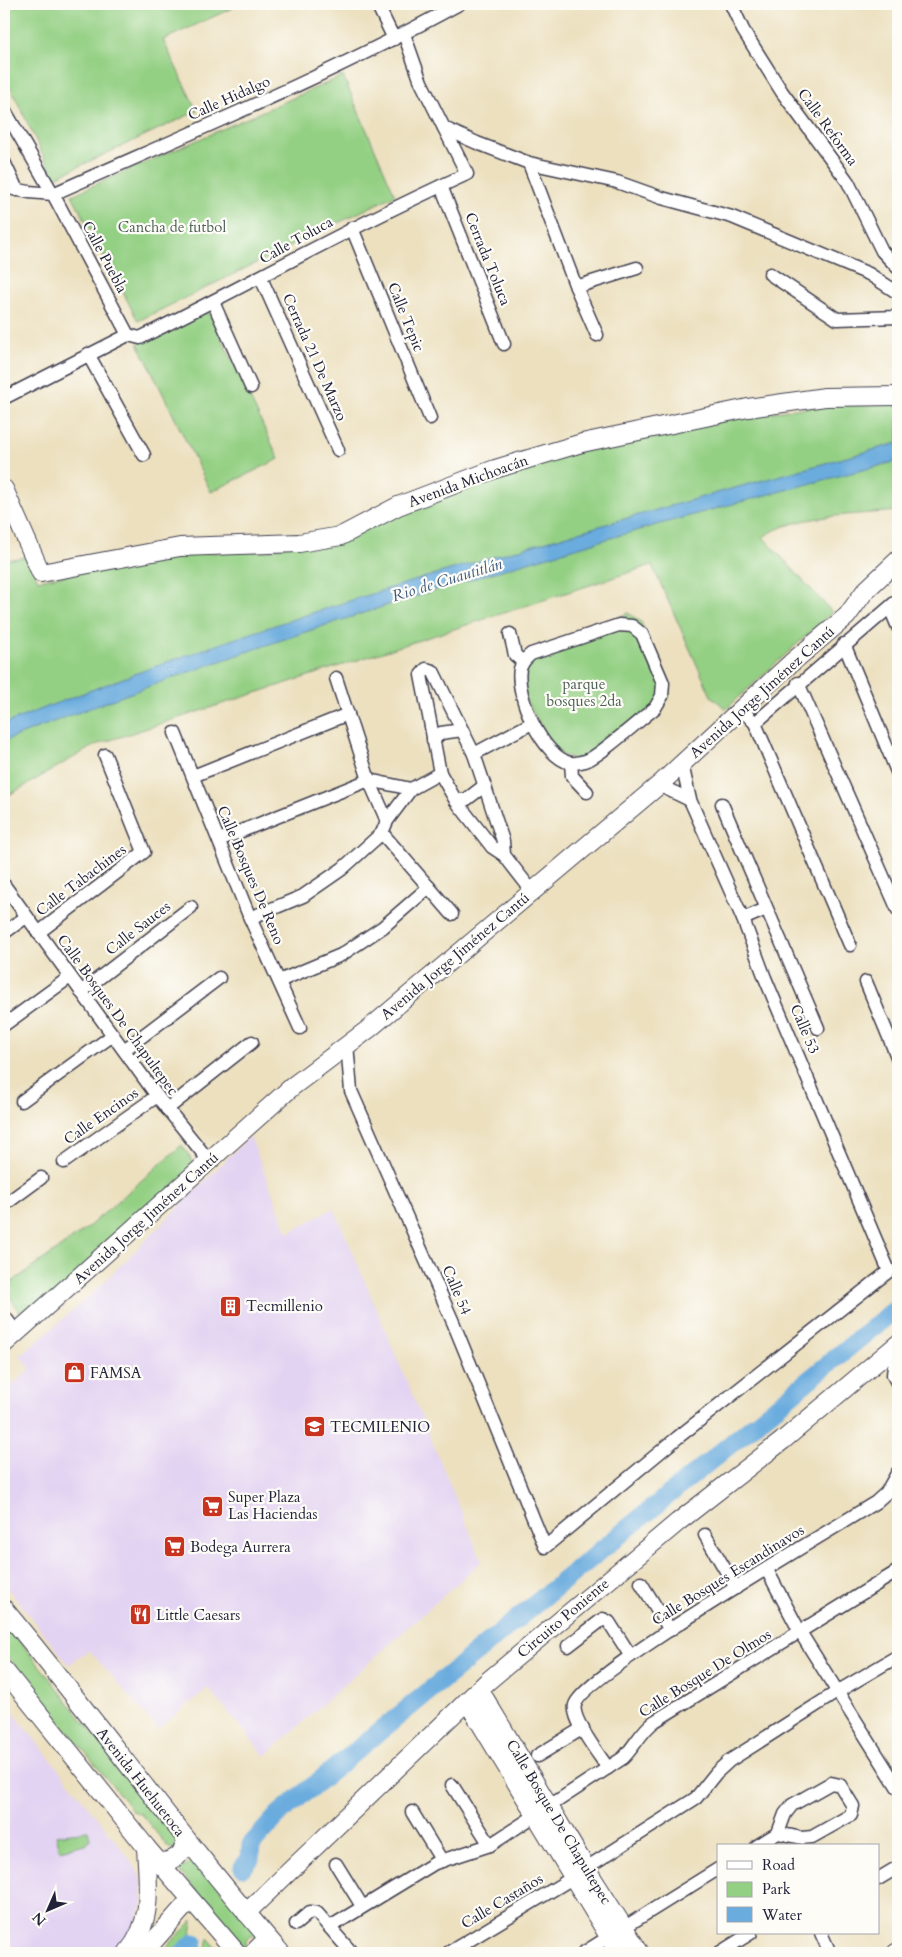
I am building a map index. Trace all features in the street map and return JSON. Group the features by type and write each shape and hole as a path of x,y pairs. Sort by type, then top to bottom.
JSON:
{"main road":[{"name":"Avenida Michoacán","path":"9,515 41,573 180,547 299,543 341,536 398,506 486,472 582,443 748,408 825,398 898,396"},
{"path":"4,489 9,515"},
{"name":"Avenida Jorge Jiménez Cantú","path":"10,1338 210,1162 293,1086 370,1028 659,785 791,663 848,614 865,591 898,560"},
{"path":"848,614 869,604 898,576"},
{"name":"Circuito Poniente","path":"246,1913 473,1695 678,1522 782,1441 898,1344"},
{"name":"Avenida Huehuetoca","path":"4,1609 64,1682 185,1839 276,1947"},
{"path":"4,1670 159,1863 237,1953"},
{"name":"Calle Bosque De Chapultepec","path":"473,1695 580,1872 624,1927 640,1953"},
{"path":"159,1863 172,1861 180,1856 185,1848 185,1839"},
{"path":"127,1953 140,1935 149,1901 146,1847"},
{"name":"Calle Bosque De Chapultepec","path":"580,1872 609,1937 619,1953"},
{"path":"143,1953 190,1900"},
{"path":"253,1953 262,1944 276,1947"}],"street":[{"name":"Calle Toluca","path":"4,398 128,335 140,338 261,278 352,228 467,174 399,36 377,4"},
{"name":"Calle Hidalgo","path":"53,194 304,83 459,4"},
{"name":"Calle Reforma","path":"730,4 743,30 782,92 848,182 882,251 898,268"},
{"name":"Calle Puebla","path":"4,109 53,194 128,335"},
{"path":"444,128 529,163 618,182 662,198 732,216 869,274 898,292"},
{"path":"4,162 17,190"},
{"path":"529,163 596,335"},
{"name":"Cerrada Toluca","path":"441,186 504,344"},
{"path":"4,187 53,194"},
{"name":"Calle Tepic","path":"352,228 430,418"},
{"path":"576,287 637,268"},
{"path":"770,274 837,319 898,317"},
{"name":"Cerrada 21 De Marzo","path":"261,278 338,450"},
{"path":"213,302 251,387"},
{"path":"88,354 144,455"},
{"path":"755,723 798,683 894,604 898,627"},
{"path":"619,624 632,626 642,634 663,683 662,696 655,708 587,761 571,763 560,758 532,723 522,691 520,670 523,662 531,654 619,624"},
{"path":"510,634 515,655 523,662"},
{"path":"844,644 898,774"},
{"path":"504,855 503,841 474,754 433,671 426,669 421,675 440,773 456,801 492,847 504,855 532,891"},
{"path":"336,678 385,827 429,887 452,914"},
{"path":"798,683 898,910"},
{"path":"742,710 755,723 850,945"},
{"path":"193,776 348,714"},
{"path":"474,754 532,723"},
{"path":"433,740 441,733 462,730"},
{"name":"Calle Bosques De Reno","path":"175,733 250,918 300,1028"},
{"name":"Calle Tabachines","path":"38,933 144,852 105,755"},
{"path":"571,763 572,776 587,792"},
{"name":"Calle 53","path":"545,1547 676,1438 890,1271 765,978 743,919 690,800 682,764"},
{"path":"250,918 302,896 342,869 385,827 411,789 440,773"},
{"path":"219,840 369,780 411,789"},
{"path":"659,785 690,800"},
{"path":"456,801 467,799 484,786"},
{"path":"722,804 818,1028"},
{"name":"Calle Bosques De Chapultepec","path":"4,885 166,1109 210,1162"},
{"path":"279,981 341,955 383,927 429,887"},
{"name":"Calle Sauces","path":"81,992 191,907"},
{"path":"743,919 766,909"},
{"path":"4,933 26,917"},
{"path":"4,1025 70,977"},
{"path":"124,1050 219,978"},
{"path":"866,982 898,1059"},
{"path":"22,1101 113,1036"},
{"path":"166,1109 252,1042"},
{"name":"Calle 54","path":"347,1044 351,1091 453,1322 545,1547"},
{"name":"Calle Encinos","path":"64,1162 157,1096"},
{"path":"4,1205 41,1178"},
{"path":"4,1316 10,1338"},
{"path":"898,1364 894,1366 893,1375 898,1384"},
{"name":"Calle Bosques Escandinavos","path":"583,1728 576,1717 574,1706 581,1693 630,1654 876,1502 886,1493 898,1472"},
{"path":"706,1535 736,1588"},
{"path":"766,1570 800,1632 898,1788"},
{"name":"Calle Bosque De Olmos","path":"330,1928 362,1906 442,1861 490,1845 623,1758 632,1749 645,1728 655,1721 898,1571"},
{"path":"641,1583 670,1630"},
{"path":"568,1646 603,1619 609,1622 630,1654"},
{"name":"Calle Castaños","path":"448,1953 682,1808 696,1798 716,1773 729,1761 837,1692 898,1656"},
{"path":"538,1756 583,1728 608,1768"},
{"path":"760,1844 778,1833 792,1805 831,1783 838,1783 840,1785 853,1806 853,1813 851,1815 812,1837 802,1838 778,1833"},
{"path":"452,1785 490,1845"},
{"path":"412,1812 442,1861"},
{"path":"336,1864 362,1906"},
{"path":"880,1878 898,1867"},
{"path":"583,1953 717,1871"},
{"path":"296,1924 314,1912 319,1915 352,1953"},
{"path":"719,1953 749,1934"},
{"path":"821,1934 830,1953"}],"shaded area":[{"path":"250,1136 288,1233 334,1208 482,1561 265,1756 208,1688 158,1729 89,1650 69,1665 4,1584 4,1392 31,1369 20,1356 93,1293"},
{"path":"4,1701 126,1854 141,1877 143,1904 121,1953 4,1953"}],"green space":[{"path":"4,4 241,4 163,40 197,111 54,178 4,74"},
{"name":"Cancha de futbol","path":"343,76 395,195 138,321 72,195"},
{"path":"208,310 279,459 211,492 138,343"},
{"path":"898,401 898,511 809,520 776,529 763,537 832,612 726,709 711,696 652,565 95,745 4,798 4,560 27,557 38,580 178,554 267,551 400,514 500,473 617,442 739,417 824,405"},
{"name":"parque bosques 2da","path":"628,613 641,622 652,650 667,676 670,689 668,699 597,752 576,759 558,754 524,697 526,657"},
{"path":"182,1145 198,1170 25,1324 5,1287 86,1229"},
{"path":"4,1621 172,1833 178,1844 174,1850 168,1847 141,1814 133,1811 4,1652"},
{"path":"88,1831 90,1839 86,1844 60,1850 56,1835"},
{"path":"191,1854 261,1936 251,1936 246,1940 246,1949 176,1867 186,1867 192,1861"},
{"path":"193,1920 191,1935 177,1953 161,1953"},
{"path":"208,1938 221,1953 207,1953"}],"water":[{"name":"Rio de Cuautitlán","path":"898,443 898,461 672,521 446,587 224,660 113,699 4,741 4,724 224,642 447,571 672,505"}],"waterway":[{"path":"243,1867 250,1859 251,1845 280,1813 898,1307"},
{"path":"183,1953 194,1943"}],"place":[{"name":"Tecmillenio","path":"230,1306"},
{"name":"FAMSA","path":"74,1373"},
{"name":"TECMILENIO","path":"314,1427"},
{"name":"Super Plaza Las Haciendas","path":"212,1506"},
{"name":"Bodega Aurrera","path":"174,1547"},
{"name":"Little Caesars","path":"140,1615"}]}
